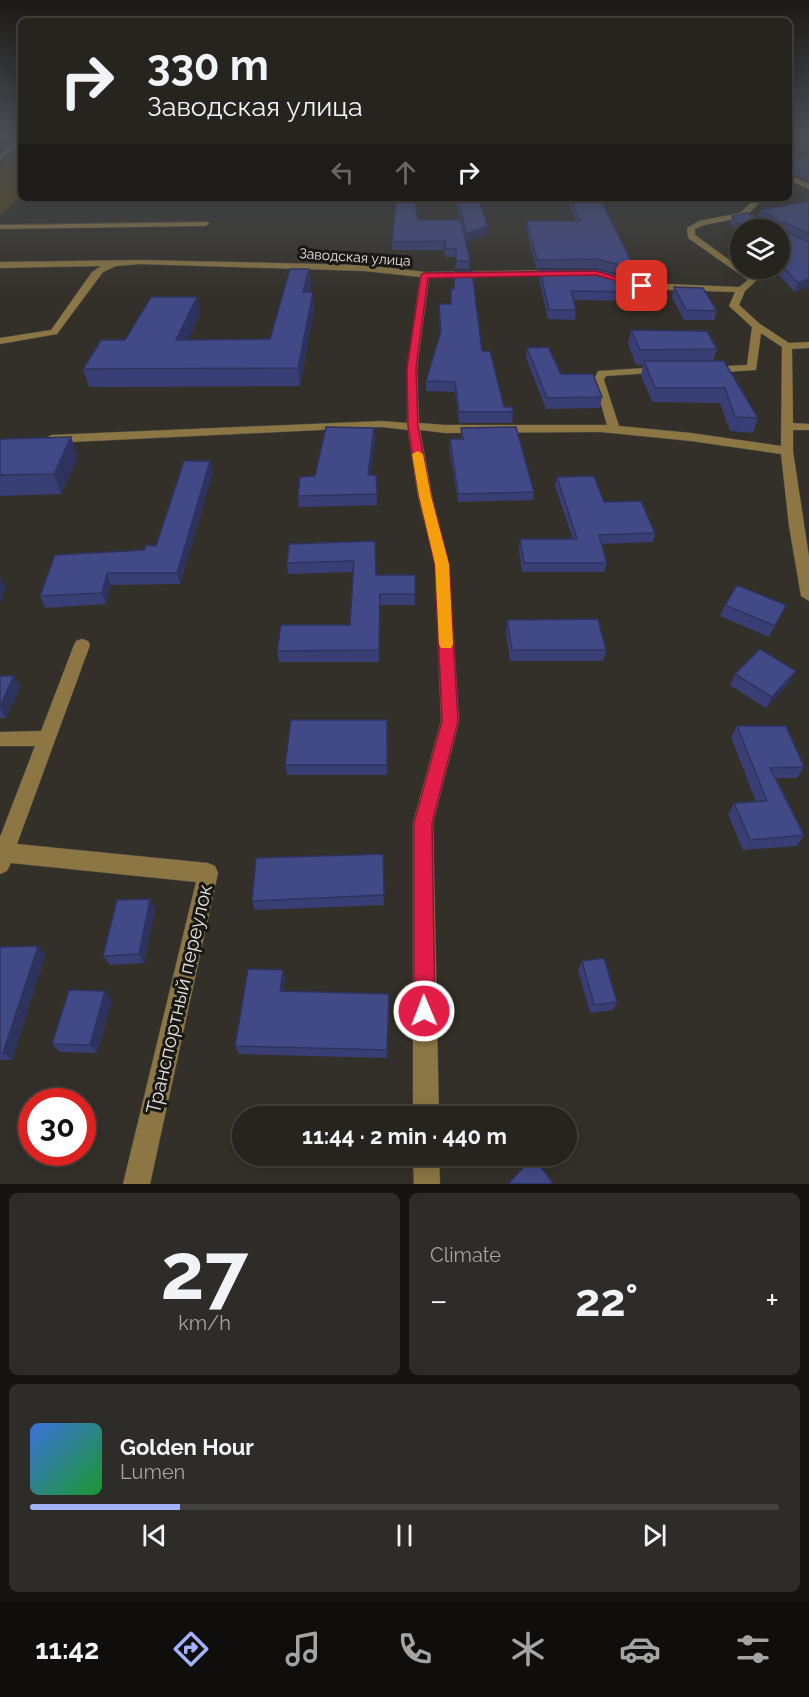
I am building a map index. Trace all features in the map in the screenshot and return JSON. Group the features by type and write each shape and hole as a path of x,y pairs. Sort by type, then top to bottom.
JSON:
{"street":[{"path":"757,201 742,215 702,223 691,228 691,236 753,280 741,290 734,306 757,326 787,346 809,345"},
{"path":"742,215 750,219"},
{"path":"0,227 205,224"},
{"name":"Заводская улица","path":"0,265 140,262 364,268 424,275 573,273"},
{"path":"0,340 54,332 94,274 113,264"},
{"path":"424,275 412,368 413,426 425,496 442,564 450,721 423,823 426,1106"},
{"path":"619,279 642,286 741,290"},
{"path":"701,370 752,368 757,326"},
{"path":"787,346 787,451 796,526 809,596"},
{"path":"615,429 598,380 602,373 678,370"},
{"path":"36,440 382,424 445,429 615,429 787,451"},
{"path":"787,426 809,427"},
{"path":"2,856 82,645"},
{"path":"0,739 48,738"},
{"name":"Транспортный переулок","path":"2,856 208,873 136,1184"},
{"path":"426,1166 427,1184"}],"shaded area":[{"path":"0,190 18,190 18,199 0,216"}],"building":[{"path":"396,201 415,201 418,220 461,220 470,261 456,261 456,249 445,249 445,241 392,242"},
{"path":"458,201 479,201 488,226 467,233"},
{"path":"571,201 601,201 635,269 597,259 537,260 526,221 580,221"},
{"path":"809,201 809,234 790,225 790,219 776,219 760,210"},
{"path":"747,213 759,219 735,219 732,216"},
{"path":"790,233 809,242 809,279 798,283 790,275"},
{"path":"290,269 309,269 303,292 313,292 298,368 83,369 101,340 125,340 151,297 197,297 176,340 270,339"},
{"path":"597,269 641,281 646,292 571,291 576,310 549,310 540,270"},
{"path":"455,271 472,271 482,351 490,351 504,407 512,407 513,412 459,412 455,382 426,381 441,331 439,304 451,304 451,289 454,289"},
{"path":"674,287 703,288 717,311 686,310"},
{"path":"631,330 707,331 717,349 640,350"},
{"path":"548,347 561,374 593,374 602,397 547,398 527,348"},
{"path":"644,361 724,361 758,418 735,417 725,388 655,388"},
{"path":"326,427 374,428 368,475 376,475 377,494 298,496 300,477 315,476"},
{"path":"516,427 534,492 458,494 450,439 463,439 461,428"},
{"path":"71,437 54,474 0,475 0,439"},
{"path":"184,461 210,461 177,573 107,573 102,593 40,596 55,555 144,550 146,545 156,546"},
{"path":"594,476 604,502 641,501 655,533 599,535 607,563 524,563 520,539 577,539 557,477"},
{"path":"375,541 376,575 415,575 415,594 380,594 379,650 277,651 281,625 350,625 354,561 287,563 289,544"},
{"path":"737,585 786,605 775,626 725,605"},
{"path":"598,619 606,650 512,650 507,620"},
{"path":"760,649 796,671 772,697 735,674"},
{"path":"0,676 14,676 0,706"},
{"path":"291,720 387,720 387,765 285,765"},
{"path":"737,726 786,726 804,767 770,768 804,835 750,840 734,803 767,801"},
{"path":"383,854 384,895 252,901 256,858"},
{"path":"150,899 139,954 103,956 117,900"},
{"path":"38,946 3,1053 0,1053 0,947"},
{"path":"604,958 617,1002 594,1005 582,961"},
{"path":"248,969 283,970 280,991 389,994 387,1050 235,1046"},
{"path":"69,990 105,991 90,1045 52,1044"},
{"path":"525,1166 540,1166 553,1183 552,1184 508,1184"}],"slow traffic":[{"path":"418,454 425,496 442,564 446,644"}],"route":[{"path":"424,1011 423,823 450,721 442,564 425,496 413,426 412,368 424,275 596,273 642,286"}]}
